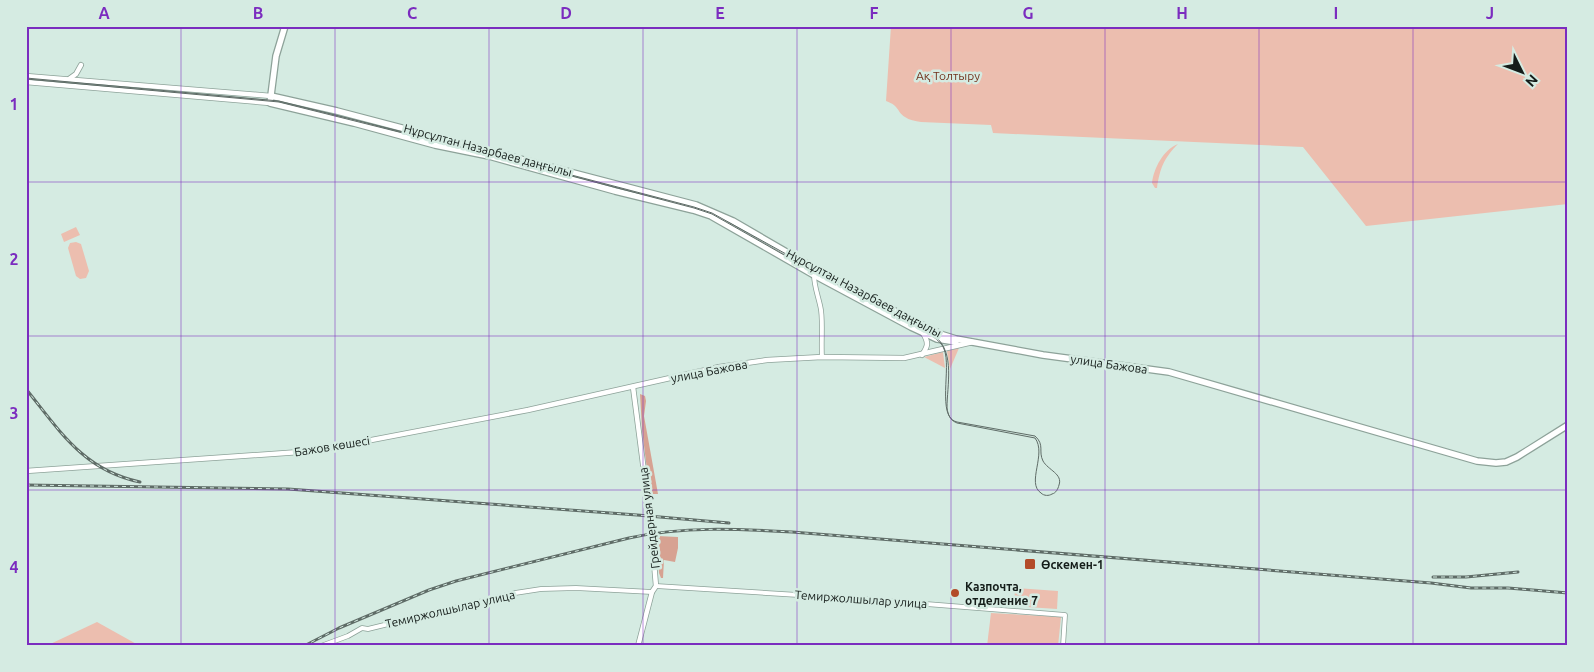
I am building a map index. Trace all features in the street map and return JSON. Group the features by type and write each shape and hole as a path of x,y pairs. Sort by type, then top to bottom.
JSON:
{"highway":[{"path":"270,103 276,56 284,26"},
{"name":"Нұрсұлтан Назарбаев даңғылы","path":"271,96 345,113 696,204 733,221 814,268 931,330 943,335 973,342"},
{"name":"Нұрсұлтан Назарбаев даңғылы","path":"270,103 435,145 489,156 615,191 694,210 729,225 814,275 923,333 937,339 973,342"},
{"name":"улица Бажова","path":"973,342 1043,355 1169,372 1477,461 1506,462 1568,425"}],"main road":[{"path":"69,79 76,74 81,66"},
{"name":"Нұрсұлтан Назарбаев даңғылы","path":"26,76 69,79 79,83 270,103"},
{"name":"Нұрсұлтан Назарбаев даңғылы","path":"26,82 79,83 271,96"},
{"path":"922,355 927,344 927,339 923,333"},
{"name":"улица Бажова","path":"633,387 719,367 767,360 822,357 898,358 922,355 973,342"},
{"name":"Бажов көшесі","path":"26,472 314,451 528,410 633,387"},
{"name":"Грейдерная улица","path":"633,387 656,586 652,592 638,646"}],"street":[{"path":"814,268 814,284 821,312 822,357"},
{"name":"Темиржолшылар улица","path":"656,586 863,599 1065,615 1063,646"},
{"name":"Темиржолшылар улица","path":"321,646 348,636 362,628 368,629 516,593 576,588 652,592"}],"green space":[{"name":"Ақ Толтыру","path":"891,26 1568,26 1568,204 1366,226 1303,147 993,133 991,125 912,120 902,115 894,105 886,101"},
{"path":"1178,144 1163,164 1157,188 1155,188 1152,183 1157,166 1164,155"},
{"path":"76,227 80,235 64,242 61,234"},
{"path":"76,242 81,244 89,271 86,278 80,279 76,276 68,248 70,243"},
{"path":"959,348 950,369 947,351"},
{"path":"943,352 945,368 924,357"},
{"path":"1015,588 1058,591 1057,609 1014,606"},
{"path":"991,613 1061,617 1058,646 987,646"},
{"path":"97,622 140,646 46,646"}],"shaded area":[{"path":"640,394 645,396 646,401 644,416 658,494 650,494"},
{"path":"657,536 678,537 675,562 664,560 663,578 661,578 659,573"}],"tram line":[{"path":"26,78 279,101 491,154 694,207 712,213 936,337 942,344 948,361 947,411 948,413 949,415 950,417 951,419 957,422 1035,436 1041,445 1043,461 1059,478 1057,491 1045,495 1037,488 1035,482 1039,452 1035,438 957,423 951,419 947,411 946,402 946,357 943,347 935,338 712,214 491,155 279,102 26,79"}],"railway":[{"path":"26,389 74,447 103,468 140,482"},
{"path":"26,485 288,489 729,523"},
{"path":"304,646 339,628 429,590 456,581 629,538 690,530 731,529 792,532 1431,583 1471,588 1508,588 1568,593"},
{"path":"1433,577 1466,577 1518,572"}],"place":[{"name":"Өскемен-1","path":"1030,564"},
{"name":"Казпочта, отделение 7","path":"955,593"}]}
